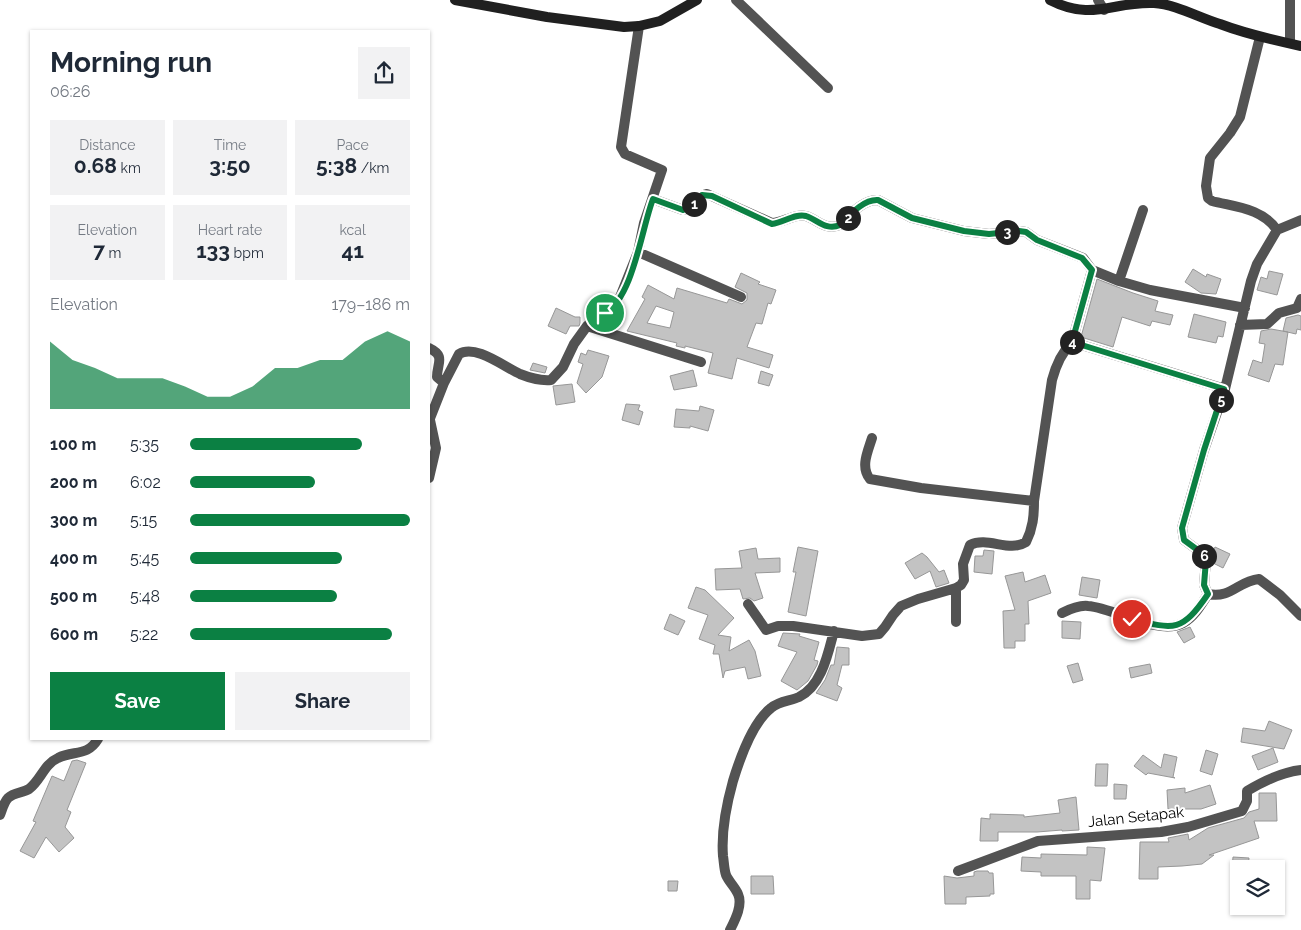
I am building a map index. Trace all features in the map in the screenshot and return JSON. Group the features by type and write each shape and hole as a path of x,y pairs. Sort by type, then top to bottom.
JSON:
{"main road":[{"path":"455,0 608,26 640,26 660,21 697,0"},
{"path":"1050,0 1072,9 1104,10 1157,3 1260,37 1301,46"}],"street":[{"path":"736,0 828,88"},
{"path":"1098,0 1104,10"},
{"path":"1290,0 1290,43"},
{"path":"430,474 436,448 430,421 434,407 459,354 468,351 540,381 551,380 563,367 574,344 592,320 610,310 616,304 627,282 638,252 644,222 662,170 625,154 621,147 640,26"},
{"path":"1260,37 1242,110 1236,124 1210,158 1206,192 1208,198 1212,201 1261,214 1269,220 1276,230"},
{"path":"653,199 683,210 693,206 702,195 707,194 772,224 798,215 807,216 825,226 834,227 840,225 864,203 878,200 912,218 964,231 989,234 1026,232 1043,243 1082,258 1092,270 1119,281 1150,290 1245,308"},
{"path":"1119,281 1143,210"},
{"path":"1208,594 1204,585 1206,560 1199,551 1184,540 1182,528 1204,450 1224,389 1257,264 1276,230 1301,220"},
{"path":"638,252 741,297"},
{"path":"748,604 766,630 778,626 793,626 868,636 879,634 901,606 961,585 964,580 963,564 970,545 976,542 985,542 1017,546 1026,542 1032,528 1034,500 1052,380 1064,350 1072,342 1092,270"},
{"path":"1240,325 1267,324 1279,313 1297,308 1301,299"},
{"path":"587,326 701,362"},
{"path":"1072,342 1224,389"},
{"path":"430,349 438,355 440,360 437,377 444,384"},
{"path":"872,438 864,464 867,476 870,479 921,488 1034,500"},
{"path":"1208,594 1226,594 1234,591 1246,581 1259,579 1280,595 1301,616"},
{"path":"956,588 956,622"},
{"path":"1062,612 1078,606 1087,606 1104,609 1155,625 1177,626 1196,612 1208,594"},
{"path":"730,930 738,913 739,899 725,873 723,824 728,799 739,764 749,738 765,714 772,707 808,692 813,685 826,659 834,631"},
{"path":"0,815 7,799 12,795 28,790 56,758 66,754 85,752 97,740"},
{"name":"Jalan Setapak","path":"958,871 1038,841 1161,832 1214,820 1242,811 1247,801 1247,792 1253,788 1284,774 1301,770"}],"building":[{"path":"1193,269 1206,277 1207,274 1221,279 1216,294 1201,293 1185,282"},
{"path":"1269,271 1283,274 1277,295 1257,290 1261,277 1267,279"},
{"path":"741,273 760,282 758,284 776,290 771,304 768,303 762,324 756,323 747,347 773,355 769,368 737,358 732,379 708,373 713,353 685,346 685,348 676,346 677,343 627,331 645,299 642,297 648,285 674,299 677,288 727,303 729,299 742,304 747,300 747,293 735,287","holes":["656,306 674,312 670,328 647,323"]},
{"path":"1097,279 1158,301 1155,311 1173,315 1170,325 1152,321 1150,326 1122,317 1113,347 1081,337"},
{"path":"556,308 575,317 580,317 579,326 570,326 566,334 548,326"},
{"path":"1194,314 1226,322 1223,337 1218,336 1216,343 1188,337"},
{"path":"1301,316 1301,330 1297,329 1296,334 1283,331 1286,318"},
{"path":"1271,329 1288,332 1283,365 1275,364 1269,382 1248,375 1253,360 1262,363 1265,344 1259,343 1261,331"},
{"path":"588,350 609,356 602,377 586,393 577,383 583,364 578,362 581,353 586,355"},
{"path":"533,363 547,367 545,373 530,370"},
{"path":"693,370 697,386 674,390 670,376"},
{"path":"761,371 773,375 769,386 758,383"},
{"path":"572,384 575,402 556,405 553,386"},
{"path":"626,404 640,405 638,410 643,412 639,425 622,420"},
{"path":"700,406 714,410 708,431 690,426 690,428 674,427 676,409 699,411"},
{"path":"798,547 818,551 806,616 788,612 796,572 793,572"},
{"path":"1215,547 1230,554 1223,568 1213,563 1211,555"},
{"path":"756,548 758,559 780,558 780,572 755,573 763,598 754,601 750,598 743,599 740,589 716,590 715,569 742,568 739,551"},
{"path":"984,550 994,551 992,574 974,572 975,556 983,556"},
{"path":"922,553 939,572 944,570 949,583 936,587 930,571 915,579 905,563"},
{"path":"1023,572 1025,582 1045,575 1051,593 1028,601 1029,624 1025,624 1025,641 1015,641 1015,648 1004,648 1003,611 1015,610 1005,576"},
{"path":"1082,577 1100,580 1097,598 1079,595"},
{"path":"696,587 705,590 734,618 718,635 731,637 729,651 749,640 755,651 761,676 748,679 745,667 725,671 723,678 719,654 713,654 715,645 699,639 708,615 688,608"},
{"path":"670,614 685,621 678,635 664,629"},
{"path":"1062,621 1081,622 1080,639 1062,638"},
{"path":"1190,627 1195,637 1184,643 1177,632"},
{"path":"783,633 800,634 799,636 819,642 814,660 818,661 817,665 808,681 797,690 781,681 797,652 778,646"},
{"path":"837,647 849,648 849,665 842,665 837,685 842,688 837,701 816,693 825,680 831,665 834,665"},
{"path":"1078,663 1083,680 1073,683 1067,666"},
{"path":"1150,664 1152,673 1131,678 1129,668"},
{"path":"1269,721 1292,730 1284,749 1241,742 1243,728 1265,731"},
{"path":"1273,748 1278,762 1258,770 1252,756"},
{"path":"1206,750 1218,754 1212,775 1200,771"},
{"path":"1164,754 1177,757 1173,777 1175,778 1148,773 1146,775 1134,766 1143,755 1161,768"},
{"path":"77,760 86,763 67,810 71,812 65,827 74,838 59,852 46,837 34,858 20,851 36,822 33,821 52,776 64,781 72,761"},
{"path":"1096,764 1108,764 1107,786 1095,786"},
{"path":"1114,784 1127,785 1126,799 1114,799"},
{"path":"1210,785 1216,804 1201,809 1168,809 1167,790 1185,788 1185,793"},
{"path":"1259,793 1276,793 1277,821 1254,821 1259,838 1209,855 1214,855 1202,864 1158,867 1158,879 1139,879 1140,842 1169,842 1168,838 1188,834 1189,840 1208,828 1244,818 1249,812 1259,809"},
{"path":"1076,797 1079,830 998,832 998,841 980,841 981,818 990,819 990,814 1024,815 1024,817 1060,813 1058,800"},
{"path":"1087,847 1105,848 1101,881 1090,880 1090,899 1076,899 1076,876 1041,876 1041,872 1021,871 1022,857 1041,858 1041,854 1087,855"},
{"path":"1233,857 1249,858 1249,860 1233,860"},
{"path":"974,872 993,873 994,894 990,894 990,896 966,897 966,904 945,904 944,876 957,878 974,876"},
{"path":"751,876 773,876 774,894 751,894"},
{"path":"668,881 678,881 677,891 668,891"}],"route":[{"path":"605,313 616,304 627,282 638,252 644,222 653,199 683,210 693,206 702,195 707,194 772,224 798,215 807,216 828,227 840,225 864,203 878,200 912,218 964,231 989,234 1026,232 1037,240 1082,258 1092,270 1072,342 1224,389 1204,450 1182,528 1184,540 1204,555 1206,560 1204,585 1208,594 1196,612 1177,626 1155,625 1132,619"}]}
